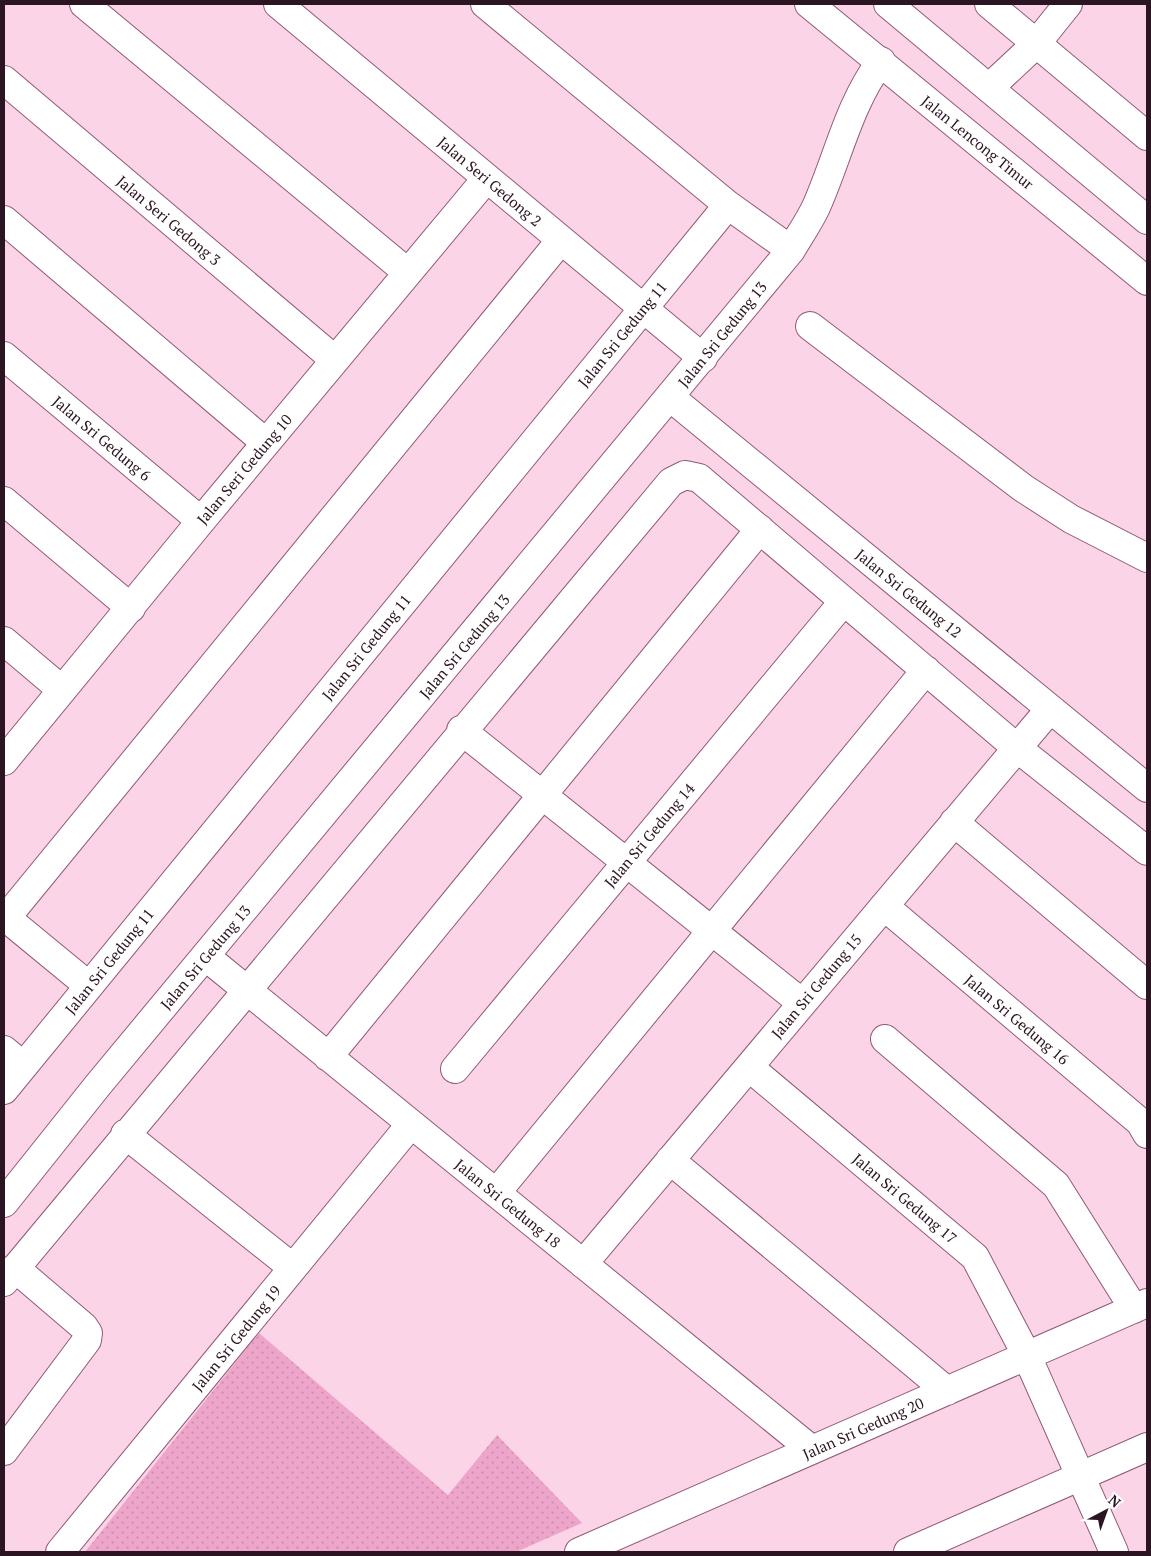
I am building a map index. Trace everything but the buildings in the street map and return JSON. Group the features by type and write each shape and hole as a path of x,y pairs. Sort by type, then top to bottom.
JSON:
{"main road":[{"path":"84,4 407,272"},
{"name":"Jalan Seri Gedong 2","path":"278,4 703,358"},
{"path":"485,4 728,205 790,250"},
{"name":"Jalan Lencong Timur","path":"809,4 881,61 1147,281"},
{"path":"888,4 1147,220"},
{"path":"989,4 1147,136"},
{"path":"990,88 1036,44 1068,4"},
{"name":"Jalan Sri Gedung 13","path":"4,1204 98,1085 703,358 790,250 816,207 854,103 865,82 881,61"},
{"name":"Jalan Seri Gedong 3","path":"4,80 335,360"},
{"name":"Jalan Seri Gedung 10","path":"4,762 201,521 487,178"},
{"name":"Jalan Sri Gedung 11","path":"4,1090 14,1058 89,986 728,205"},
{"path":"4,220 266,443"},
{"path":"89,986 5,917 561,240"},
{"path":"810,326 1023,488 1071,519 1147,558"},
{"name":"Jalan Sri Gedung 6","path":"4,356 201,521"},
{"name":"Jalan Sri Gedung 12","path":"670,397 1147,788"},
{"path":"4,1451 87,1340 88,1333 84,1327 9,1275 244,989 461,730 671,482 684,474 700,478 1017,748 1147,851"},
{"path":"4,501 131,608"},
{"path":"328,1056 760,529"},
{"name":"Jalan Sri Gedung 14","path":"455,1069 844,601"},
{"path":"4,641 62,690"},
{"path":"496,1193 926,670"},
{"name":"Jalan Sri Gedung 15","path":"583,1264 1050,709"},
{"path":"461,730 802,1003"},
{"path":"954,822 1147,985"},
{"name":"Jalan Sri Gedung 16","path":"884,906 1140,1122 1147,1134"},
{"name":"Jalan Sri Gedung 18","path":"205,956 812,1450"},
{"path":"885,1039 1056,1184 1140,1306"},
{"name":"Jalan Sri Gedung 17","path":"749,1067 975,1257 1027,1356 1114,1552"},
{"name":"Jalan Sri Gedung 19","path":"60,1552 411,1124"},
{"path":"125,1134 294,1268"},
{"path":"670,1160 947,1391"},
{"name":"Jalan Sri Gedung 20","path":"579,1552 618,1544 812,1450 1140,1306"},
{"path":"908,1552 1147,1447"}],"shaded area":[{"path":"259,1333 448,1495 497,1435 582,1523 516,1552 85,1552"}]}
